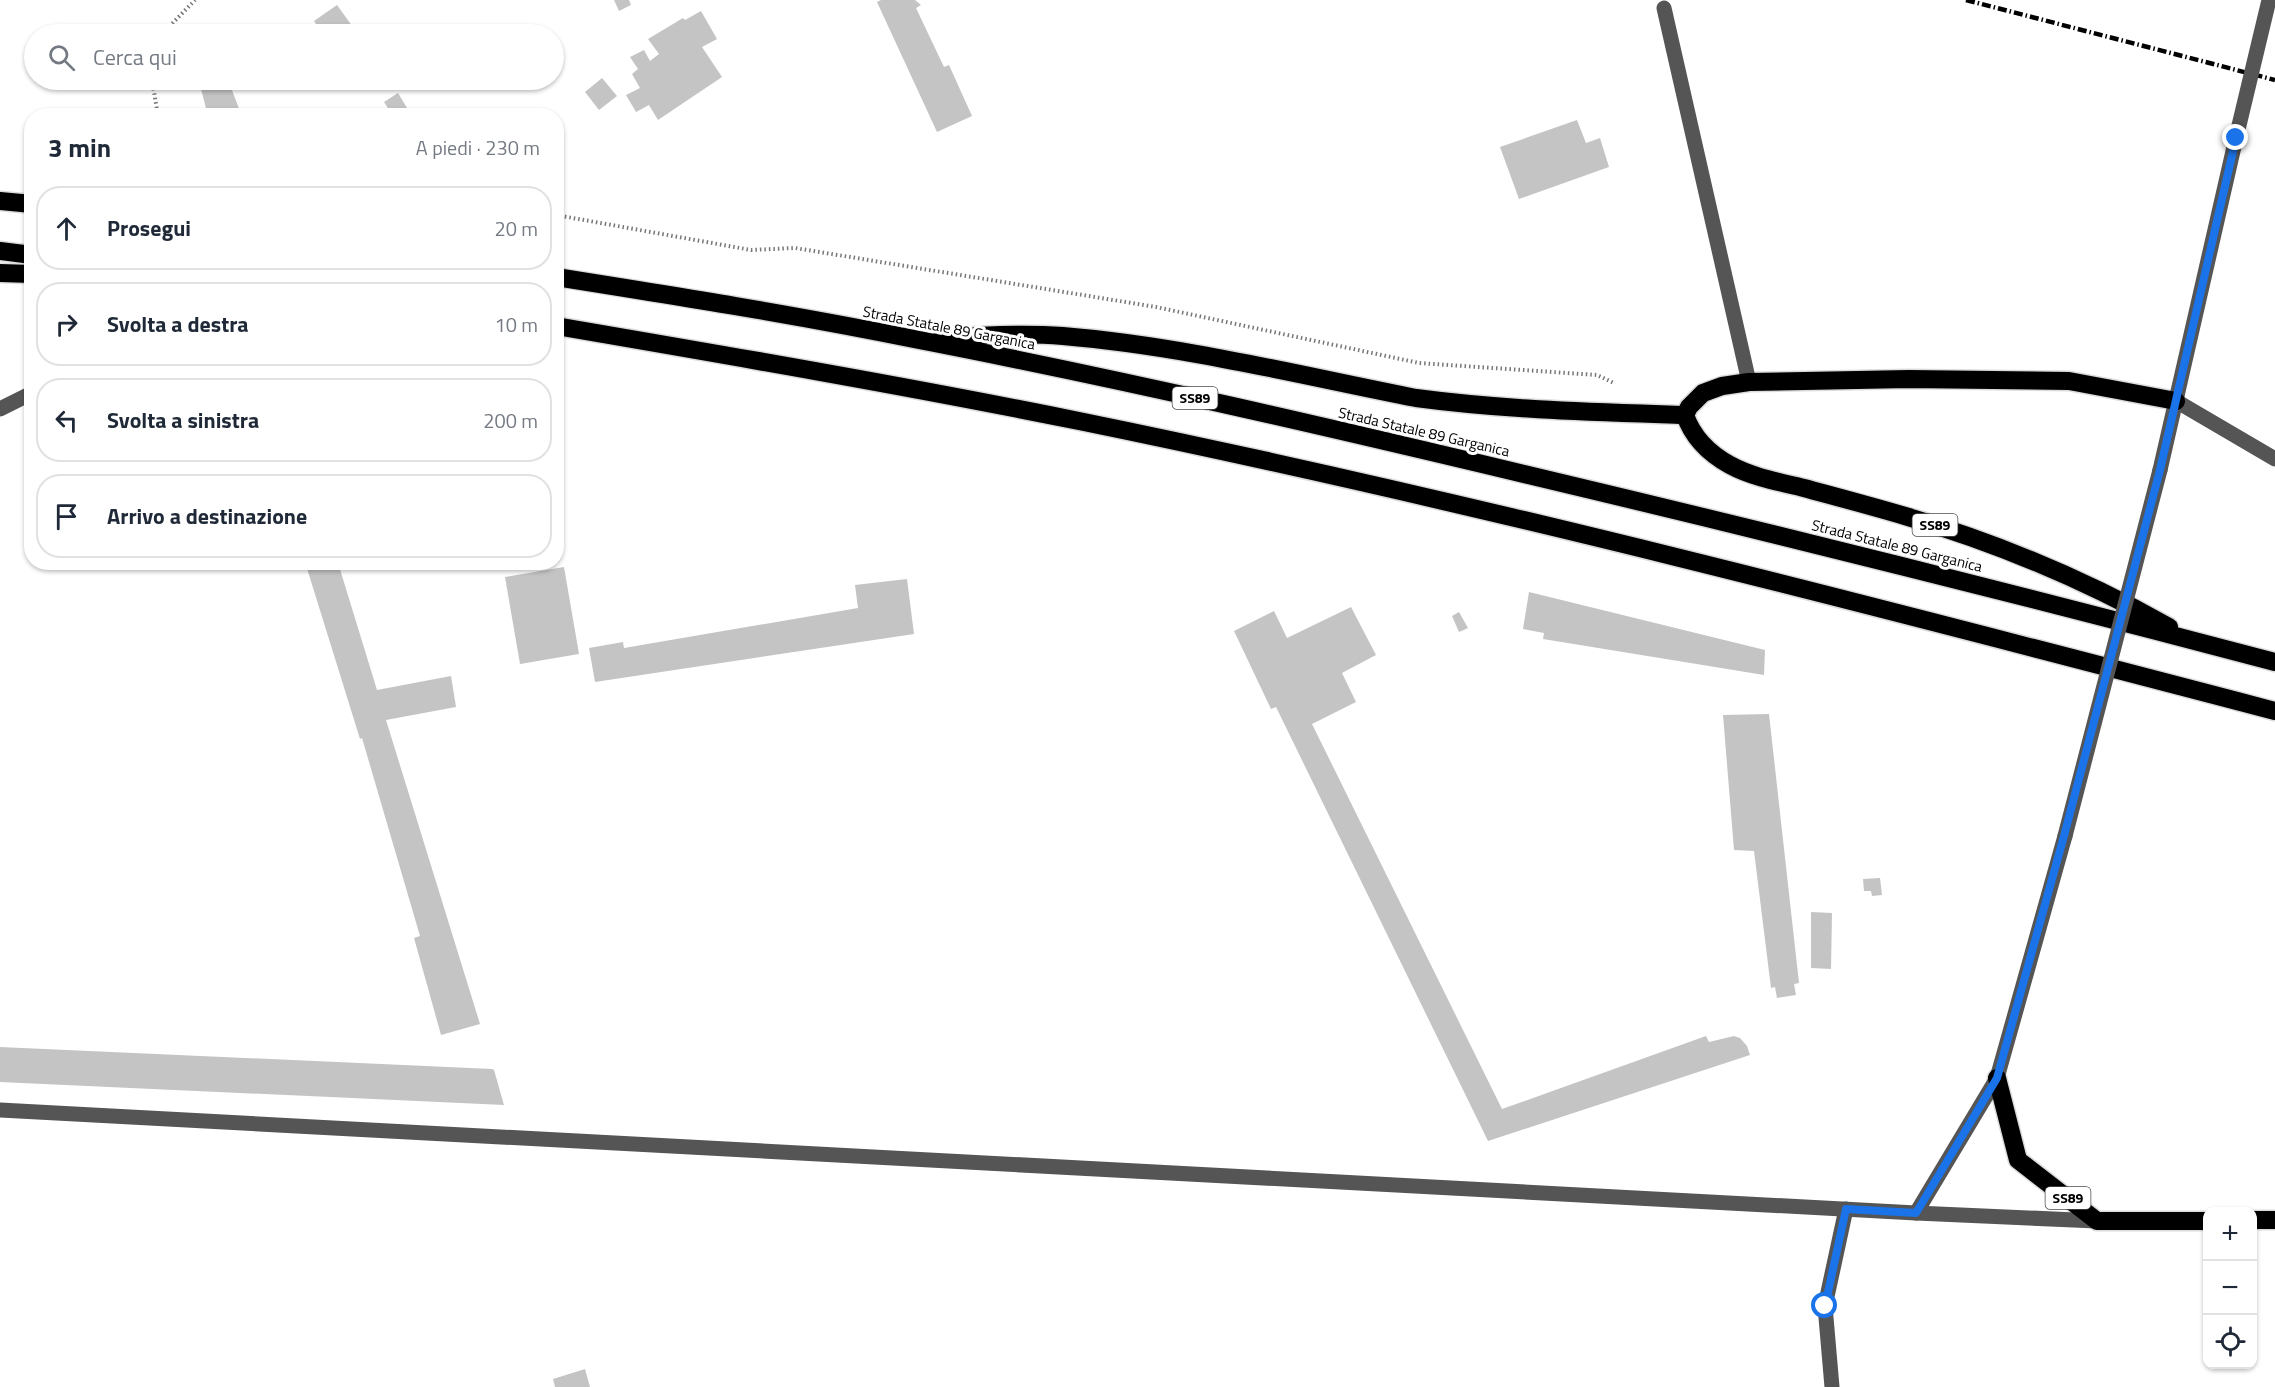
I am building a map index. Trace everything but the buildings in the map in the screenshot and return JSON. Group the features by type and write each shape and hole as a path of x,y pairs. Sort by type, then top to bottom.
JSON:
{"highway":[{"path":"0,201 24,203"},
{"path":"0,251 24,254"},
{"path":"0,273 24,274"},
{"name":"Strada Statale 89 Garganica","path":"564,278 916,339 1160,390 1828,546 2275,662"},
{"path":"564,327 872,380 1330,476 1827,594 2275,711"},
{"name":"SS89","path":"916,339 992,335 1063,336 1213,356 1416,398 1517,409 1685,416 1690,430 1700,443 1714,455 1743,471 1907,517 1996,545 2084,582 2192,640"},
{"path":"1685,416 1689,407 1703,393 1722,386 1749,382 1909,379 2069,381 2176,401"},
{"name":"SS89","path":"1997,1078 2018,1160 2097,1221 2203,1221"},
{"path":"2257,1220 2275,1220"}],"street":[{"path":"1916,1213 1997,1078 2064,836 2160,470 2269,0"},
{"path":"1664,8 1749,382"},
{"path":"0,409 24,397"},
{"path":"2176,401 2275,459"},
{"path":"0,1110 2097,1221"},
{"path":"1832,1387 1825,1306 1846,1209"}],"path":[{"path":"172,24 195,0"},
{"path":"154,90 157,108"},
{"path":"564,216 751,250 795,248 1156,307 1419,363 1597,375 1617,384"}],"railway":[{"path":"1966,0 2275,80"}],"route":[{"path":"1825,1306 1846,1209 1916,1213 1997,1078 2064,836 2160,470 2236,138"}]}
